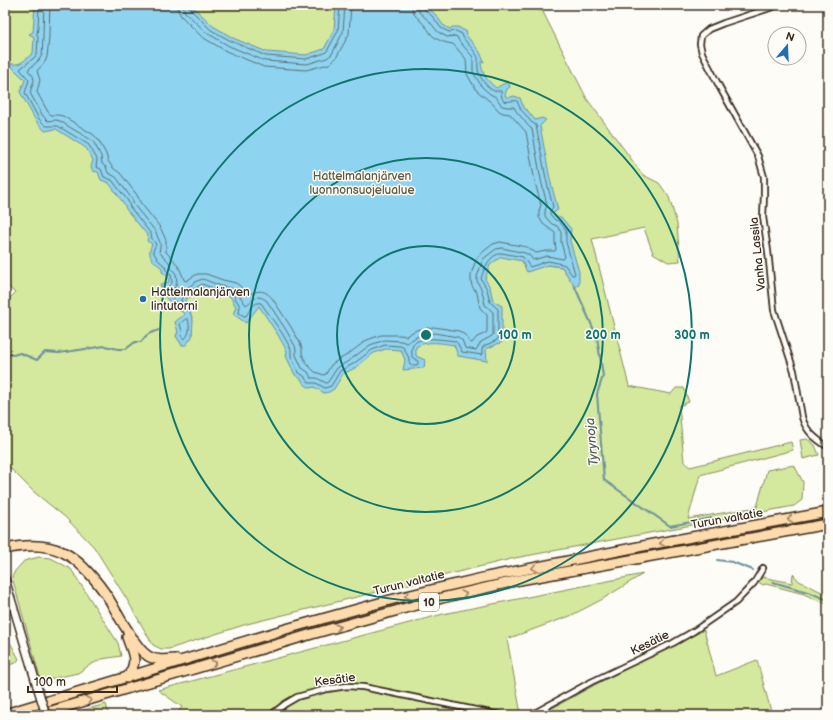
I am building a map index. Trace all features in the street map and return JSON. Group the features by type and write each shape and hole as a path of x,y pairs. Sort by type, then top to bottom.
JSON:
{"highway":[{"name":"Turun valtatie","path":"5,714 286,629 390,600 487,577 648,545 828,512"},
{"name":"Turun valtatie","path":"38,715 319,632 442,598 520,580 828,524"},
{"path":"5,549 26,546 44,546 70,555 83,565 106,594 142,651 153,658 165,660 202,655"},
{"path":"120,618 134,656 133,666 127,678"}],"main road":[{"path":"5,579 46,715"}],"street":[{"name":"Vanha Lassila","path":"779,5 708,29 701,36 700,44 702,53 719,86 758,156 764,177 763,217 774,310 794,371 804,424 813,437 828,447"},
{"name":"Kesätie","path":"531,715 591,682 673,643 694,631 736,602 754,583 763,568"},
{"name":"Kesätie","path":"271,715 297,697 327,689 348,686 363,687 500,715"}],"green space":[{"name":"Hattelmalanjärven luonnonsuojelualue","path":"5,5 35,5 35,12 43,5 530,5 543,12 587,99 643,175 659,183 669,197 677,224 680,261 668,262 653,253 644,228 592,239 629,386 671,394 676,388 684,388 689,402 679,406 684,462 690,467 791,442 793,450 700,475 688,519 757,507 767,470 794,465 803,482 802,500 794,506 515,558 247,624 169,649 161,649 153,645 94,547 65,517 34,492 5,463 5,303 15,293 5,283","holes":["548,265 577,265 575,287 562,267","211,277 219,295 202,288 185,300 193,320 182,345 176,336 185,314 178,309 161,285"]},
{"path":"807,439 815,445 819,455 803,459 800,440"},
{"path":"39,557 51,558 71,569 118,643 121,656 102,659 78,673 41,681 12,577 24,561"},
{"path":"643,574 601,600 570,616 507,639 520,715 176,715 182,707 158,690 443,614"},
{"path":"793,574 799,581 828,595 828,605 804,594 766,584 763,585 758,582 762,577 792,583"},
{"path":"704,630 716,676 757,660 772,715 540,715 602,681"},
{"path":"5,633 19,659 16,663 5,666"},
{"path":"106,704 109,715 66,715"}],"water":[{"path":"35,5 191,5 213,26 233,38 267,52 306,55 324,49 334,30 336,5 425,5 436,15 443,25 450,29 452,27 458,27 467,32 466,35 480,52 484,62 481,62 484,74 496,88 505,83 509,83 510,87 507,89 505,95 507,98 514,96 520,98 524,108 535,120 542,118 546,120 540,126 550,179 558,210 553,213 557,217 561,217 571,229 570,241 579,272 579,285 575,287 562,267 548,265 527,272 522,261 501,257 490,265 485,279 490,287 493,301 502,306 502,342 486,349 487,361 458,356 454,345 425,343 416,347 416,356 425,360 424,368 403,370 405,360 401,350 386,349 374,353 355,368 343,374 334,389 324,393 314,387 310,388 295,375 286,356 287,351 259,306 246,323 233,314 236,307 230,296 219,295 202,288 185,300 193,320 192,337 186,345 182,345 176,336 178,332 175,322 185,314 166,298 160,284 169,282 168,277 162,272 162,268 151,258 150,248 152,244 147,241 148,236 126,209 109,183 101,180 98,172 93,171 91,167 93,160 86,148 56,129 45,131 36,121 20,92 25,80 12,67 5,66 5,63 18,64 33,53 34,37 29,34 33,32"}],"waterway":[{"name":"Tyrynoja","path":"575,287 597,337 603,376 597,394 604,480 670,526 712,519"},
{"path":"5,353 13,355 20,353 37,360 45,352 59,353 105,346 126,349 135,342 141,342 148,334 159,330"},
{"path":"717,560 732,562 753,570"},
{"name":"Tyrynoja","path":"773,582 811,593 828,600"}],"place":[{"name":"Hattelmalanjärven lintutorni","path":"143,299"}]}
